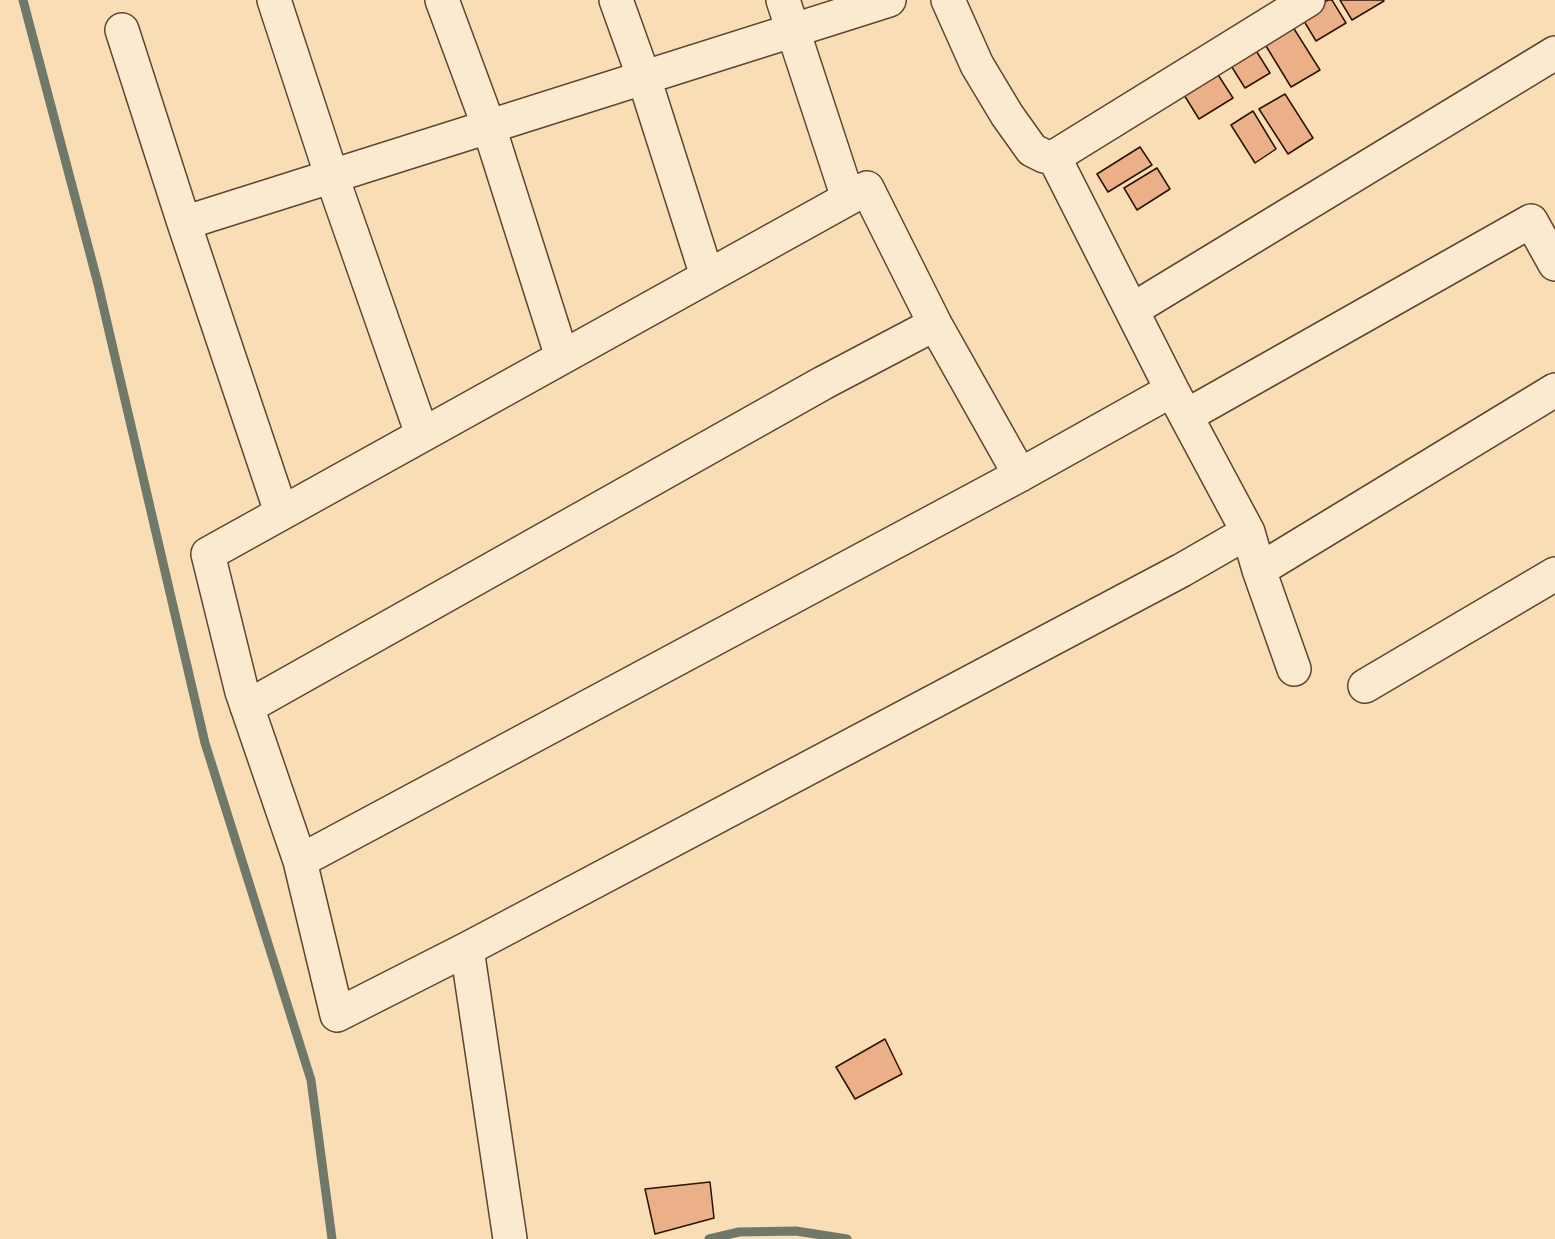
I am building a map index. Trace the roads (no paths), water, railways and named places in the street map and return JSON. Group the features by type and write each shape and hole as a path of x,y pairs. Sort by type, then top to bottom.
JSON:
{"street":[{"path":"274,0 332,177 422,434"},
{"path":"441,0 489,127 562,357"},
{"path":"616,0 644,78 707,276"},
{"path":"783,0 848,198"},
{"path":"184,223 889,0"},
{"path":"948,0 977,65 1007,115 1032,150 1044,156 1054,157 1308,0"},
{"path":"123,30 184,223 281,512"},
{"path":"1132,310 1555,53"},
{"path":"1054,157 1179,403 1248,532 1294,669"},
{"path":"1020,475 934,324 867,188 208,554 242,692 300,861 337,1015 467,949 1182,570 1248,532"},
{"path":"300,861 1020,475 1179,403 1531,221 1555,264"},
{"path":"247,707 823,383 934,324"},
{"path":"1259,570 1555,390"},
{"path":"1365,686 1555,574"},
{"path":"467,949 510,1239"}],"waterway":[{"path":"23,0 98,284 205,743 311,1080 332,1239"},
{"path":"709,1239 739,1232 796,1231 847,1239"}]}
